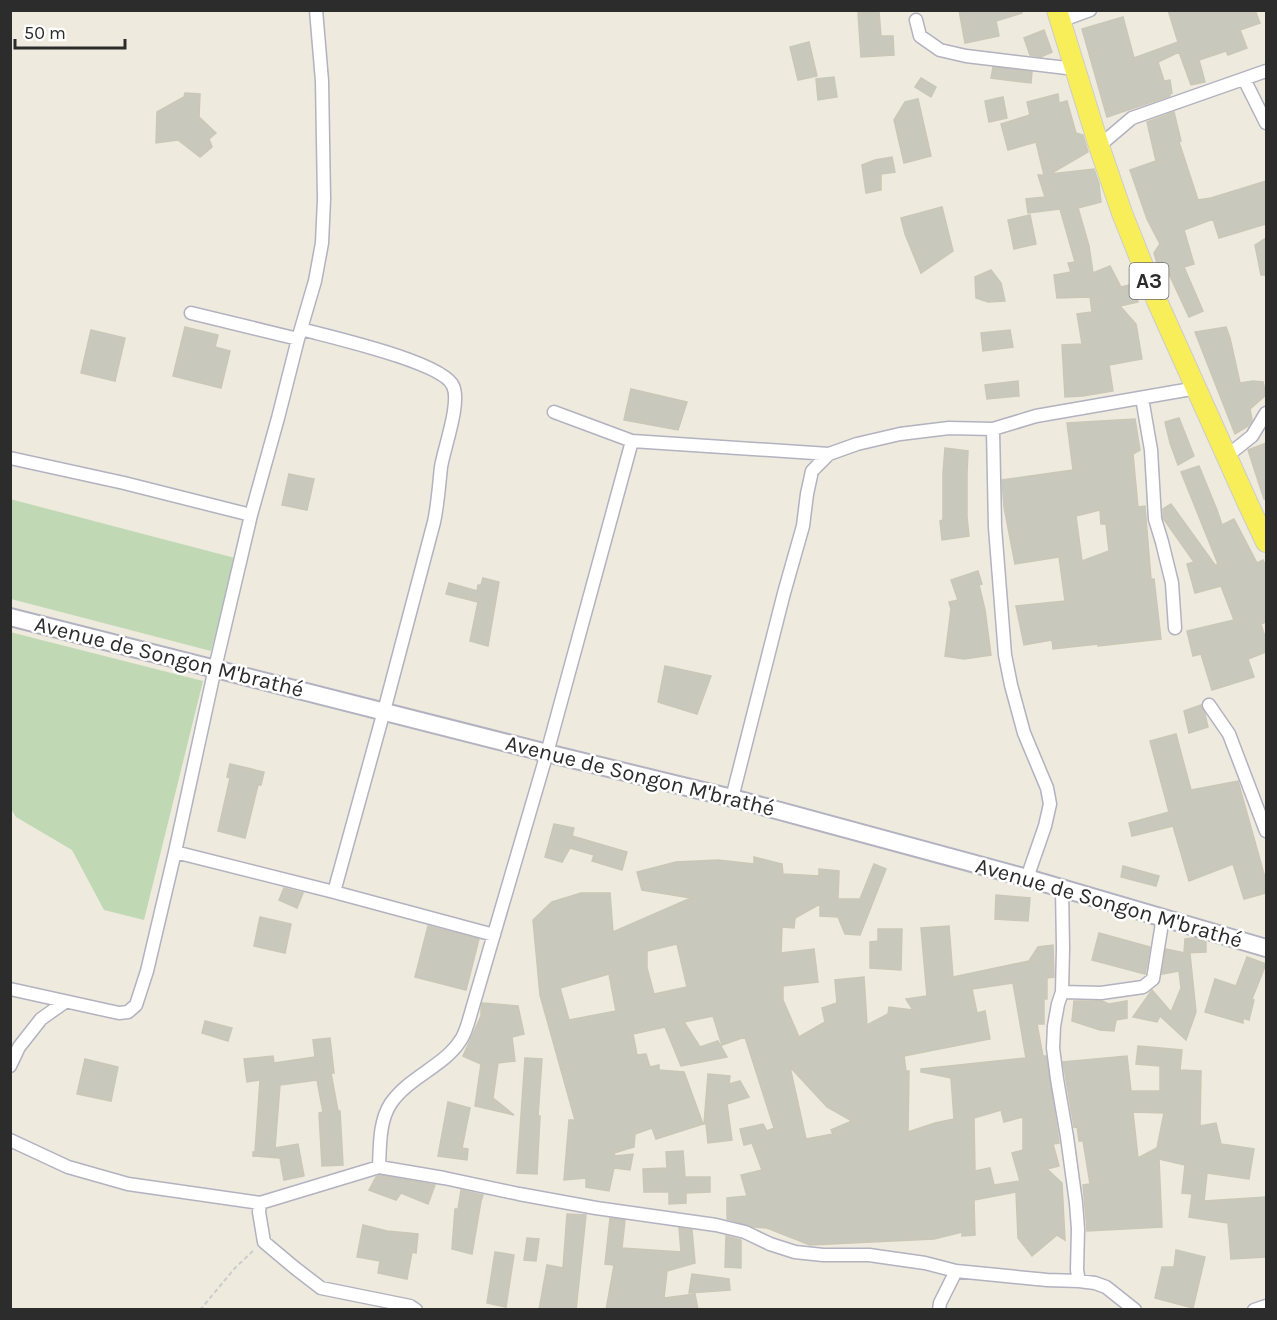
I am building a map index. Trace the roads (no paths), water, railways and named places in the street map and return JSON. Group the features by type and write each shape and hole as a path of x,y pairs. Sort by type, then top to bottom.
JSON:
{"main road":[{"name":"A3","path":"1058,16 1122,213 1157,301 1266,542"}],"street":[{"path":"10,989 119,1013 128,1012 136,1005 147,970 251,515 315,281 322,243 324,199 322,81 316,10"},
{"path":"1058,16 1090,10"},
{"path":"916,20 920,36 940,50 966,56 1075,69"},
{"path":"1099,146 1132,118 1266,71"},
{"path":"1244,79 1266,123"},
{"path":"191,313 300,334 405,359 436,371 449,379 454,388 455,402 441,465 438,503 334,892"},
{"path":"554,412 632,441 829,454 857,444 900,434 949,428 993,429 1036,416 1197,388"},
{"path":"1142,398 1151,450 1155,519 1172,583 1175,628"},
{"path":"1227,456 1252,436 1266,413"},
{"path":"993,429 995,527 1005,655 1024,734 1047,788 1050,804 1027,878"},
{"path":"379,1167 383,1122 391,1104 407,1086 450,1053 461,1040 468,1023 547,753 632,441"},
{"path":"732,798 803,526 812,471 829,454"},
{"path":"10,458 124,483 251,515"},
{"name":"Avenue de Songon M'brathé","path":"10,617 732,798 1027,878 1266,948"},
{"path":"1209,705 1230,734 1266,831"},
{"path":"175,852 494,935"},
{"path":"1062,888 1062,992 1054,1026 1053,1048 1076,1203 1079,1281"},
{"path":"1062,992 1101,993 1143,987 1153,979 1163,917"},
{"path":"10,1066 19,1047 41,1019 65,1002"},
{"path":"10,1140 69,1167 128,1184 260,1203 379,1167 596,1208 716,1225 745,1232 795,1252 823,1255 869,1255 925,1263 956,1271 1095,1283 1106,1287 1129,1307"},
{"path":"260,1203 259,1212 264,1242 321,1288 410,1306 416,1310"},
{"path":"939,1310 940,1303 956,1271"},
{"path":"1254,1310 1266,1306"}]}
